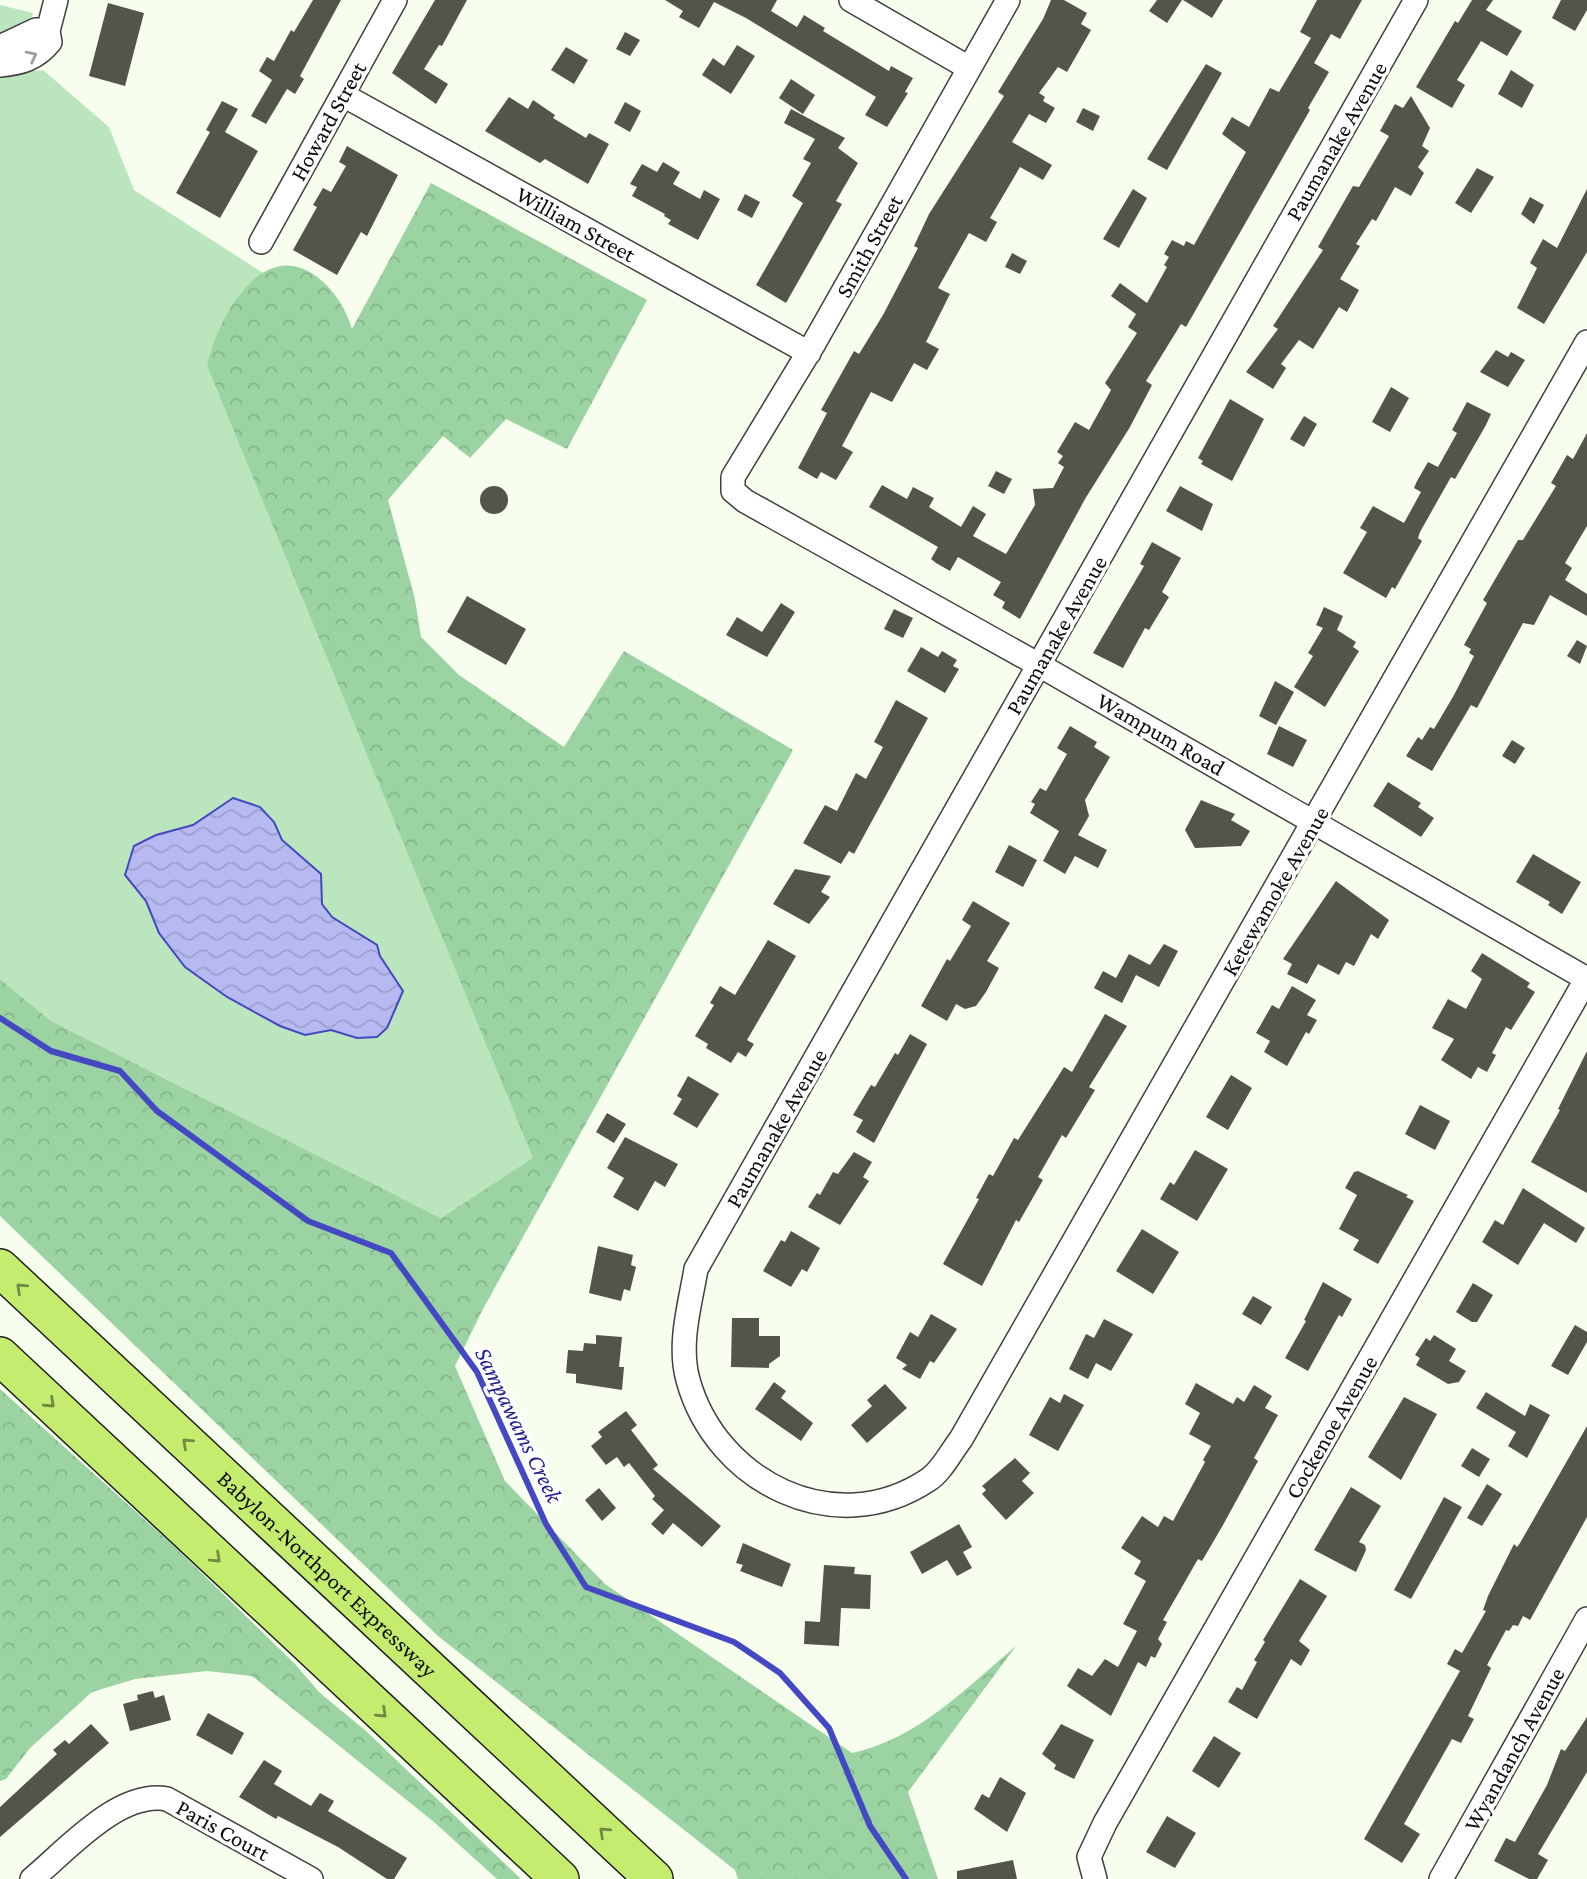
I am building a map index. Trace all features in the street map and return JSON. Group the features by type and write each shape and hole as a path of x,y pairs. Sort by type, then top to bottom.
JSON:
{"main road":[{"name":"Babylon-Northport Expressway","path":"0,1268 654,1879"},
{"path":"0,1356 560,1879"}],"street":[{"path":"0,65 39,55 50,42 48,30 56,0"},
{"name":"Howard Street","path":"261,242 395,0"},
{"path":"851,0 969,68"},
{"name":"Smith Street","path":"733,491 733,477 808,352 1008,0"},
{"name":"Paumanake Avenue","path":"961,1439 930,1479 891,1501 845,1506 811,1501 769,1487 727,1454 695,1400 687,1377 684,1339 696,1269 1416,0"},
{"path":"0,47 36,30 48,30"},
{"name":"William Street","path":"343,95 808,352"},
{"name":"Ketewamoke Avenue","path":"961,1439 1587,342"},
{"name":"Wampum Road","path":"733,491 757,508 1039,665 1587,979"},
{"name":"Cockenoe Avenue","path":"1095,1879 1089,1857 1105,1823 1587,979"},
{"name":"Wyandanch Avenue","path":"1441,1879 1587,1619"},
{"name":"Paris Court","path":"32,1879 111,1814 132,1801 154,1797 167,1799 311,1879"}],"green space":[{"path":"0,5 33,13 16,73 43,70 109,127 134,190 263,273 242,291 207,366 534,1158 441,1218 51,1021 0,979"},
{"path":"431,183 647,300 567,449 506,419 470,458 443,436 388,500 415,599 421,637 459,675 564,747 624,651 793,750 483,1309 455,1366 505,1481 605,1584 852,1753 876,1746 920,1724 960,1695 1016,1646 908,1792 938,1879 738,1879 735,1870 438,1636 0,1216 0,979 51,1021 441,1218 533,1158 207,366 221,325 232,305 246,287 263,273 281,266 300,268 321,280 340,303 352,329"},
{"path":"0,1389 174,1546 295,1664 320,1693 366,1731 521,1879 497,1879 434,1822 252,1676 207,1671 135,1679 92,1692 30,1748 6,1779 0,1781"}],"water":[{"path":"233,798 260,807 274,822 282,840 321,874 322,904 332,917 377,945 380,956 403,991 387,1028 377,1037 357,1038 331,1030 305,1035 280,1026 227,997 185,967 159,933 146,901 125,875 134,846 156,835 193,825"}],"building":[{"path":"313,0 341,0 300,76 304,79 295,94 287,89 266,124 251,116 272,80 259,71 267,57 274,61 291,30 294,32"},
{"path":"435,0 467,0 442,46 439,45 424,69 448,84 436,104 392,73"},
{"path":"665,0 777,0 771,11 797,27 804,15 825,28 823,31 889,71 891,66 913,78 905,92 908,93 887,127 865,115 876,97 746,18 714,2 699,28 679,17 683,11"},
{"path":"1051,0 1064,0 1087,13 1081,24 1091,30 1067,72 1058,67 1039,93 1045,97 1043,101 1055,108 1046,123 1029,114 1012,142 1052,165 1043,180 1020,167 990,218 997,222 986,242 969,233 938,288 950,294 926,342 939,349 927,370 914,363 892,402 871,392 842,446 853,452 836,480 821,472 817,479 798,468 827,413 821,410 854,351 859,354 883,315 918,248 914,246 929,214 1004,96 998,92 1043,19"},
{"path":"1157,0 1182,0 1167,23 1149,11"},
{"path":"1183,0 1223,0 1212,18"},
{"path":"1317,0 1362,0 1340,39 1331,34 1314,63 1329,72 1308,108 1310,110 1186,327 1181,324 1146,381 1152,385 1130,427 1085,499 1020,619 1002,608 1005,602 993,595 1001,582 958,557 950,571 931,559 938,547 869,507 882,485 907,499 913,487 934,498 929,507 961,527 973,506 986,514 973,536 1006,554 1035,505 1033,489 1053,488 1064,467 1058,463 1063,456 1057,452 1075,422 1089,430 1111,390 1105,383 1137,333 1128,327 1136,314 1111,296 1120,283 1147,303 1167,267 1164,265 1169,257 1164,254 1172,240 1184,246 1186,241 1194,245 1246,152 1222,134 1232,117 1249,127 1270,88 1279,92 1311,38 1300,32"},
{"path":"1472,0 1493,0 1486,10 1522,31 1507,56 1481,41 1457,80 1465,85 1452,108 1416,87 1455,21 1458,23"},
{"path":"1561,0 1587,0 1587,10 1575,31 1552,18"},
{"path":"108,3 144,13 125,86 89,76"},
{"path":"625,32 640,40 630,56 616,49"},
{"path":"737,45 755,56 731,94 702,75 713,58 724,66"},
{"path":"566,47 588,60 574,84 551,70"},
{"path":"1206,64 1222,73 1167,170 1147,159"},
{"path":"1511,70 1534,85 1522,108 1498,94"},
{"path":"791,79 815,95 803,114 779,98"},
{"path":"1411,96 1430,128 1422,146 1429,151 1418,167 1424,173 1411,196 1395,187 1376,221 1372,219 1356,244 1360,246 1340,279 1359,290 1347,312 1339,307 1313,349 1299,340 1281,364 1286,368 1273,389 1246,372 1278,329 1273,326 1323,250 1318,247 1353,186 1359,187 1389,136 1380,131 1395,104 1403,108"},
{"path":"509,97 528,109 533,100 555,115 553,118 586,138 589,133 609,144 588,184 545,159 540,163 485,131"},
{"path":"222,101 238,109 225,132 258,151 220,218 176,193 210,132 206,130"},
{"path":"625,102 641,111 630,132 614,123"},
{"path":"1083,108 1100,116 1093,131 1076,122"},
{"path":"791,109 845,138 838,148 858,163 836,201 842,204 786,303 756,285 803,203 792,196 811,163 803,159 815,139 784,123"},
{"path":"347,146 398,175 367,236 361,232 337,275 293,250 317,207 313,205 323,188 331,192 346,166 339,162"},
{"path":"663,162 680,172 673,184 700,199 704,190 720,199 698,240 668,224 671,220 664,216 665,214 632,196 637,187 630,184 642,164 657,172"},
{"path":"1477,168 1494,177 1471,213 1455,203"},
{"path":"1133,189 1147,198 1119,248 1103,239"},
{"path":"1587,189 1587,252 1544,324 1517,308 1537,268 1530,263 1543,239 1557,248"},
{"path":"745,194 760,202 752,218 737,210"},
{"path":"1530,197 1544,205 1534,224 1521,214"},
{"path":"1012,253 1027,261 1020,274 1005,267"},
{"path":"1496,350 1508,357 1511,352 1525,360 1508,387 1480,372"},
{"path":"1391,387 1409,398 1390,432 1372,422"},
{"path":"1230,399 1264,419 1232,481 1201,464 1203,461 1198,458"},
{"path":"1467,402 1491,414 1455,479 1451,477 1420,532 1418,538 1422,541 1395,589 1392,587 1386,598 1343,573 1367,532 1360,528 1373,506 1404,523 1421,492 1414,488 1417,481 1428,462 1438,467 1457,433 1452,430"},
{"path":"1304,416 1317,424 1304,447 1290,439"},
{"path":"1587,433 1587,526 1565,563 1572,568 1565,580 1587,594 1587,616 1550,595 1534,625 1523,623 1477,708 1471,705 1432,771 1406,756 1418,737 1422,740 1430,727 1434,729 1454,695 1474,656 1469,653 1471,649 1464,645 1487,603 1483,600 1518,540 1523,540 1556,486 1551,483 1567,455 1573,459"},
{"path":"996,471 1012,479 1004,494 988,486"},
{"path":"494,486 504,490 508,500 504,510 494,514 484,510 480,500 484,490"},
{"path":"1180,486 1213,504 1202,531 1166,511"},
{"path":"1152,542 1181,558 1162,592 1169,597 1149,630 1145,628 1123,668 1093,653 1144,566 1140,564"},
{"path":"467,596 526,629 506,665 447,632"},
{"path":"781,603 795,612 767,657 726,635 737,617 762,632"},
{"path":"1324,607 1343,616 1337,630 1356,642 1353,647 1359,651 1325,707 1294,687 1313,656 1308,653 1323,628 1316,625"},
{"path":"894,609 913,618 903,638 884,629"},
{"path":"1577,640 1587,646 1580,664 1567,656"},
{"path":"921,647 938,657 942,651 957,660 953,666 959,669 945,693 907,671"},
{"path":"1275,681 1294,692 1276,725 1259,716"},
{"path":"896,700 928,718 854,854 849,851 841,864 803,843 825,805 837,811 856,773 866,779 883,747 874,742"},
{"path":"1070,726 1097,742 1094,747 1110,757 1085,800 1089,816 1078,835 1107,850 1098,868 1075,856 1065,874 1043,861 1059,831 1030,813 1035,804 1031,802 1040,788 1046,791 1067,754 1057,748"},
{"path":"1279,726 1307,740 1293,767 1267,754"},
{"path":"1512,740 1525,748 1515,764 1502,756"},
{"path":"1388,782 1421,803 1418,807 1434,818 1421,837 1373,806"},
{"path":"1201,800 1235,814 1231,820 1250,831 1241,846 1195,848 1185,830"},
{"path":"1009,845 1037,860 1023,887 995,872"},
{"path":"1533,854 1581,882 1562,914 1548,905 1550,902 1516,882"},
{"path":"795,869 831,876 821,892 830,897 809,924 773,904"},
{"path":"1336,881 1389,920 1378,939 1371,934 1354,966 1346,962 1339,975 1318,964 1307,984 1287,974 1292,964 1283,959"},
{"path":"973,901 1010,923 987,961 999,968 986,992 976,1006 965,1009 956,1004 947,1021 921,1006 947,959 950,961 971,926 962,920"},
{"path":"768,940 796,956 747,1040 754,1044 746,1057 738,1052 731,1063 706,1048 708,1044 695,1036 714,1005 710,1003 720,986 735,995"},
{"path":"1164,944 1178,951 1159,987 1136,975 1122,1003 1094,988 1103,971 1116,978 1129,954 1150,965"},
{"path":"1482,953 1530,983 1527,987 1535,992 1511,1030 1506,1027 1492,1053 1496,1055 1487,1072 1478,1067 1471,1079 1441,1060 1454,1039 1432,1028 1448,999 1466,1009 1482,979 1471,971"},
{"path":"1292,986 1316,1000 1307,1015 1317,1020 1309,1034 1306,1032 1287,1066 1264,1052 1270,1041 1256,1033 1272,1005 1279,1009"},
{"path":"1105,1014 1127,1026 1089,1087 1095,1090 1066,1138 1062,1135 1038,1177 1043,1180 1019,1222 1016,1220 982,1286 943,1264 979,1199 976,1198 989,1174 993,1176 1014,1138 1018,1140 1064,1067 1072,1072"},
{"path":"910,1034 927,1044 874,1143 856,1132 863,1120 853,1115 871,1085 875,1087"},
{"path":"1587,1051 1587,1193 1531,1162 1560,1110 1558,1109"},
{"path":"1231,1075 1252,1088 1228,1130 1206,1117"},
{"path":"688,1076 719,1094 697,1128 673,1114 682,1099 677,1096"},
{"path":"1420,1105 1450,1121 1435,1150 1405,1134"},
{"path":"607,1113 626,1124 614,1143 596,1132"},
{"path":"625,1137 678,1164 665,1187 655,1181 638,1211 613,1197 624,1178 607,1168"},
{"path":"1195,1150 1228,1169 1197,1221 1160,1199 1170,1182 1174,1185"},
{"path":"854,1152 872,1162 863,1177 869,1181 840,1225 808,1207 817,1193 820,1195 833,1172 838,1174"},
{"path":"1358,1171 1408,1195 1406,1197 1414,1201 1378,1264 1353,1250 1359,1240 1339,1229 1357,1195 1345,1188 1354,1172"},
{"path":"1523,1188 1585,1228 1576,1243 1544,1223 1518,1265 1482,1242 1495,1220 1503,1225"},
{"path":"1142,1229 1179,1252 1153,1294 1116,1271"},
{"path":"791,1231 820,1248 807,1272 802,1269 791,1287 763,1271 781,1240 785,1242"},
{"path":"598,1246 633,1255 631,1265 636,1267 630,1291 624,1289 621,1301 589,1293"},
{"path":"1323,1282 1352,1299 1342,1317 1339,1315 1308,1371 1285,1358 1306,1321 1304,1320"},
{"path":"1473,1283 1493,1295 1477,1322 1472,1322 1456,1312"},
{"path":"1253,1296 1272,1307 1261,1325 1242,1314"},
{"path":"931,1314 957,1329 934,1363 930,1361 920,1379 902,1369 907,1365 896,1358 910,1332 918,1337"},
{"path":"732,1318 759,1318 759,1336 780,1336 780,1356 769,1364 769,1368 731,1367"},
{"path":"1104,1319 1133,1334 1111,1371 1096,1363 1088,1379 1069,1369 1086,1334 1094,1338"},
{"path":"1575,1325 1587,1332 1587,1342 1568,1375 1551,1366"},
{"path":"596,1335 622,1337 619,1367 624,1367 622,1390 576,1383 576,1374 566,1373 568,1350 583,1351 584,1343 596,1344"},
{"path":"1434,1335 1456,1349 1449,1361 1466,1371 1459,1382 1448,1384 1416,1365 1420,1358 1415,1355 1426,1338 1430,1341"},
{"path":"774,1382 786,1391 781,1398 813,1423 801,1441 755,1409"},
{"path":"1196,1383 1233,1404 1237,1397 1244,1402 1254,1385 1272,1396 1265,1408 1278,1415 1254,1458 1258,1461 1223,1525 1202,1561 1198,1559 1163,1620 1167,1622 1158,1639 1162,1644 1155,1658 1151,1656 1146,1667 1138,1662 1111,1716 1067,1686 1078,1668 1092,1676 1105,1659 1118,1667 1137,1631 1123,1624 1146,1581 1134,1574 1141,1561 1121,1548 1142,1516 1158,1527 1164,1516 1173,1521 1205,1462 1203,1460 1211,1446 1189,1434 1200,1413 1185,1404"},
{"path":"885,1384 907,1408 867,1443 851,1425 872,1406 867,1400"},
{"path":"1486,1392 1525,1416 1530,1404 1550,1415 1527,1458 1508,1446 1516,1432 1476,1408"},
{"path":"1064,1394 1084,1405 1058,1451 1029,1435 1050,1397 1060,1403"},
{"path":"1404,1397 1437,1414 1401,1480 1368,1457"},
{"path":"626,1411 637,1425 631,1430 658,1465 653,1469 721,1526 702,1547 673,1523 663,1535 651,1524 664,1510 652,1499 655,1496 629,1463 624,1467 617,1457 606,1465 591,1446 602,1437 598,1432"},
{"path":"1587,1426 1587,1517 1530,1620 1523,1616 1518,1626 1513,1625 1509,1631 1506,1630 1487,1665 1491,1668 1468,1716 1474,1719 1461,1743 1452,1739 1404,1824 1420,1834 1402,1863 1364,1839 1460,1671 1447,1664 1455,1649 1462,1653 1486,1611 1483,1610 1488,1596 1514,1544 1517,1547 1520,1543"},
{"path":"1472,1448 1490,1459 1479,1477 1461,1466"},
{"path":"1015,1458 1030,1473 1022,1481 1034,1493 1006,1520 982,1494 986,1490 982,1486"},
{"path":"1487,1484 1502,1494 1482,1526 1467,1518"},
{"path":"1351,1487 1381,1506 1359,1542 1365,1545 1366,1550 1356,1572 1314,1550"},
{"path":"599,1488 616,1508 602,1521 585,1500"},
{"path":"1444,1497 1462,1507 1411,1599 1394,1590"},
{"path":"959,1524 972,1547 963,1552 972,1568 957,1576 947,1560 922,1574 910,1552"},
{"path":"743,1543 791,1564 782,1587 740,1571 743,1565 736,1563"},
{"path":"824,1565 855,1567 854,1574 871,1575 870,1609 841,1608 839,1646 804,1644 805,1621 820,1622"},
{"path":"1300,1579 1327,1596 1299,1641 1310,1650 1301,1666 1291,1659 1257,1719 1228,1702 1237,1687 1242,1690 1257,1662 1254,1660 1265,1642 1263,1640"},
{"path":"153,1691 155,1698 164,1695 171,1720 130,1731 123,1704 138,1700 137,1695"},
{"path":"208,1713 244,1733 232,1755 196,1735"},
{"path":"1587,1717 1587,1772 1538,1854 1548,1860 1537,1879 1529,1879 1494,1861 1506,1838 1515,1842 1547,1785 1561,1749 1565,1751"},
{"path":"91,1724 109,1743 0,1837 0,1807 57,1754 53,1750 65,1740 69,1744"},
{"path":"1061,1724 1094,1740 1074,1779 1054,1769 1056,1765 1042,1754"},
{"path":"1214,1736 1241,1753 1219,1788 1192,1771"},
{"path":"264,1760 282,1771 274,1784 311,1806 320,1793 334,1801 328,1811 407,1858 394,1879 387,1879 338,1847 278,1816 276,1819 239,1797"},
{"path":"1000,1777 1026,1793 1007,1832 974,1809 982,1794 989,1798"},
{"path":"1167,1816 1196,1833 1175,1868 1146,1852"},
{"path":"1013,1860 1017,1879 957,1879 957,1871"}],"waterway":[{"name":"Sampawams Creek","path":"0,1018 51,1051 120,1071 157,1111 308,1221 391,1253 477,1372 546,1524 586,1587 734,1642 780,1673 829,1728 870,1826 906,1879"}]}
